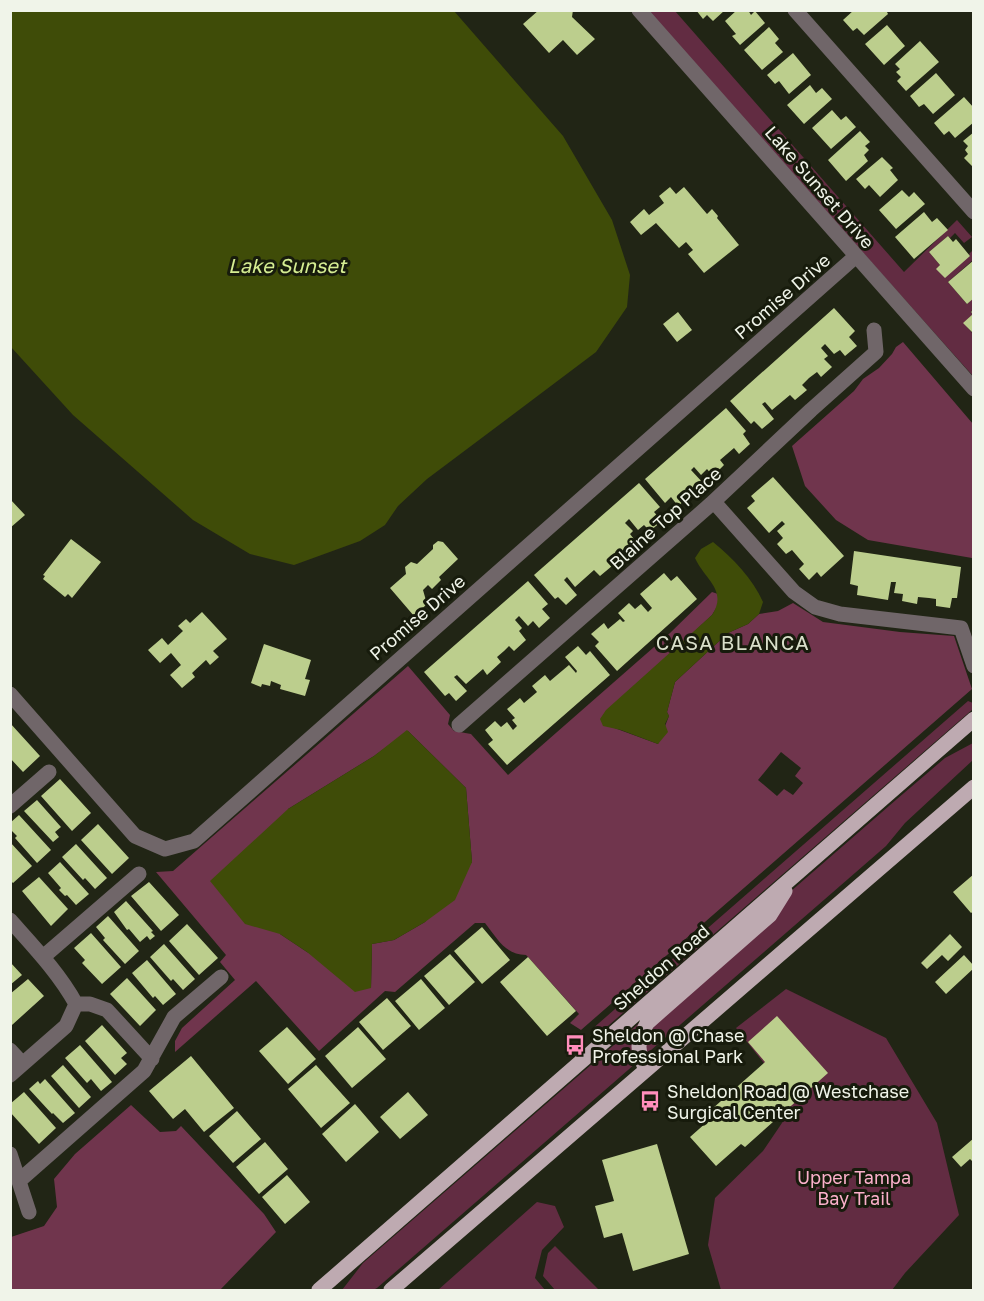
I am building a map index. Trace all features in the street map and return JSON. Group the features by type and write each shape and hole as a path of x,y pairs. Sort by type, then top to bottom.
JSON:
{"main road":[{"name":"Sheldon Road","path":"319,1290 974,719"},
{"path":"391,1290 974,786"},
{"path":"646,1070 639,1055 638,1043 647,1023 770,915 795,876"}],"street":[{"name":"Lake Sunset Drive","path":"639,10 974,389"},
{"path":"795,10 974,212"},
{"name":"Promise Drive","path":"10,694 135,836 165,849 194,841 855,257"},
{"name":"Blaine Top Place","path":"459,725 714,502 876,352 874,330"},
{"path":"714,502 794,592 815,607 840,614 967,626 974,666"},
{"path":"10,806 49,772"},
{"path":"43,957 139,874"},
{"path":"10,920 43,957 76,1004"},
{"path":"21,1180 144,1071 174,1017 221,977"},
{"path":"76,1004 90,1004 107,1010 152,1059"},
{"path":"10,1075 66,1026 76,1004"},
{"path":"10,1050 22,1063"},
{"path":"10,1154 21,1180 29,1212"}],"green space":[{"path":"647,11 675,11 904,272 957,220 972,237 964,243 955,233 929,252 940,265 937,269 970,256 973,250 973,260 948,282 967,304 973,298 971,312 973,314 964,323 973,334 973,376"},
{"path":"968,701 973,703 973,709 601,1032 591,1030"},
{"path":"973,743 973,760 905,823 886,846 377,1288 342,1290 363,1263 897,799 945,758"},
{"name":"Upper Tampa Bay Trail","path":"786,989 886,1038 937,1123 959,1215 892,1290 721,1290 708,1245 715,1198 763,1151 784,1120 778,1081 736,1028"},
{"path":"537,1202 555,1206 564,1227 542,1250 535,1278 545,1290 438,1290"},
{"path":"555,1246 599,1290 555,1290 543,1276 548,1253"}],"shaded area":[{"path":"903,342 973,424 972,558 868,540 836,520 805,486 792,446 854,391 863,379 879,368"},
{"path":"712,592 718,594 718,605 712,615 653,670 609,726 658,744 669,716 667,712 675,682 728,633 748,624 759,614 778,611 793,603 823,622 954,636 972,689 581,1030 570,1023 579,1014 528,957 507,949 485,923 475,923 395,992 385,991 319,1051 256,981 175,1052 175,1041 182,1028 235,980 220,962 226,955 156,872 173,871 408,666 450,715 448,724 454,731 471,734 508,775 670,633","holes":["408,731 466,788 472,862 425,922 394,940 372,944 371,988 280,934 288,809 374,756","781,752 801,768 795,776 803,783 793,795 784,789 777,796 758,780"]},
{"path":"131,1105 160,1132 176,1131 181,1126 264,1214 276,1232 220,1290 11,1290 11,1237 44,1226 57,1207 54,1179 75,1154"}],"water":[{"name":"Lake Sunset","path":"11,10 454,11 563,136 612,220 630,275 627,307 596,352 427,479 398,506 385,525 360,541 294,565 250,554 193,520 73,415 11,347"},
{"path":"713,542 735,562 754,585 763,602 759,614 748,624 728,633 675,682 667,712 669,716 665,724 668,732 658,744 603,726 600,719 606,710 712,615 718,599 716,592 695,558 701,549"},
{"path":"407,730 466,788 472,862 455,900 425,922 394,940 372,944 371,988 355,992 307,952 280,934 245,924 210,881 288,809 374,756"}],"building":[{"path":"539,10 573,10 572,17 595,39 577,55 563,40 549,53 523,24"},
{"path":"696,10 725,10 713,21 707,15 703,19"},
{"path":"737,10 748,10 751,15 755,11 765,23 740,45 732,36 736,34 725,21"},
{"path":"854,10 886,10 888,14 864,35 857,28 853,31 843,20"},
{"path":"887,25 905,46 884,65 865,44"},
{"path":"769,27 779,39 775,43 783,52 762,70 744,50"},
{"path":"920,41 939,62 906,91 897,81 901,77 896,72 900,69 895,64"},
{"path":"793,53 811,75 789,94 779,81 775,84 767,75"},
{"path":"936,73 955,95 933,114 924,104 919,107 910,96"},
{"path":"810,85 816,93 822,88 832,99 804,124 787,105"},
{"path":"964,97 974,108 974,122 955,138 949,131 944,135 934,123"},
{"path":"832,110 841,120 846,116 856,127 831,149 812,128"},
{"path":"860,131 870,142 865,146 869,150 864,155 868,161 846,181 828,160"},
{"path":"974,132 974,168 964,158 968,154 965,150 968,146 963,141"},
{"path":"882,157 893,168 890,170 898,180 880,197 869,185 865,189 856,179"},
{"path":"670,187 676,194 684,187 707,214 712,209 739,245 704,273 688,254 693,250 686,242 679,248 656,223 641,235 630,222 644,209 649,215 664,203 659,196"},
{"path":"902,190 909,197 914,192 925,204 896,229 879,210"},
{"path":"924,212 932,222 937,218 948,230 914,259 895,237"},
{"path":"948,236 953,242 956,239 970,256 945,278 936,269 940,265 929,252"},
{"path":"974,260 974,298 967,304 948,282"},
{"path":"834,308 855,331 849,337 857,346 845,356 840,350 834,354 825,344 821,348 828,356 824,359 832,367 821,377 817,372 809,378 802,385 807,390 795,400 790,395 772,410 765,402 762,404 774,419 762,429 754,421 751,424 730,401"},
{"path":"974,309 974,334 963,323 973,314 971,312"},
{"path":"678,312 692,330 677,342 663,324"},
{"path":"726,408 746,431 743,434 750,444 739,454 734,448 720,460 724,465 713,476 707,469 701,475 694,467 691,470 704,484 678,506 671,497 665,503 645,479"},
{"path":"773,477 844,556 821,577 817,572 809,580 799,569 804,564 792,550 786,554 777,544 783,538 777,531 785,524 782,521 769,533 747,508 755,501 751,496"},
{"path":"639,483 660,507 654,512 662,521 650,531 644,525 638,530 629,519 625,523 633,531 630,534 637,543 624,555 619,549 607,560 612,566 600,576 594,570 575,587 567,577 564,580 577,595 566,605 558,597 555,599 534,575"},
{"path":"10,499 25,515 10,528"},
{"path":"71,539 101,562 72,598 68,594 65,597 43,579 45,576 43,575"},
{"path":"438,541 443,542 458,559 439,577 441,580 432,589 428,585 423,590 427,604 414,616 390,588 406,574 405,567 411,562 417,564"},
{"path":"854,551 961,567 957,598 952,598 950,608 936,606 936,599 918,597 917,604 902,601 903,594 894,593 896,582 891,582 888,600 857,595 858,586 850,584"},
{"path":"664,573 671,581 677,576 697,599 617,671 595,646 599,642 591,634 604,623 608,629 620,619 625,621 618,613 629,603 635,609 641,604 648,612 652,608 640,594"},
{"path":"528,581 548,604 542,609 550,618 539,628 533,621 528,626 519,616 515,620 522,628 519,631 526,640 514,651 509,646 497,657 501,662 487,675 483,669 466,684 457,675 454,677 467,691 456,701 449,693 445,696 424,672"},
{"path":"202,612 227,639 213,651 219,657 210,665 206,660 192,673 195,677 182,688 170,675 181,665 171,653 160,663 148,650 162,638 168,645 183,631 178,626 186,619 190,623"},
{"path":"264,644 311,660 305,679 310,680 305,696 280,689 281,685 271,681 270,686 262,684 261,687 251,683"},
{"path":"578,646 586,655 590,651 610,675 507,765 488,744 493,740 485,730 495,721 501,727 507,722 513,730 517,726 512,720 515,718 507,709 520,698 524,703 537,692 532,686 545,675 550,681 569,665 576,673 577,671 565,657"},
{"path":"10,723 40,756 23,772 10,758"},
{"path":"60,779 91,813 72,831 41,796"},
{"path":"37,800 61,827 55,832 59,837 53,842 24,811"},
{"path":"19,815 51,850 37,863 10,829 10,823"},
{"path":"98,824 129,858 112,874 81,840"},
{"path":"10,842 32,866 13,883 10,880"},
{"path":"76,844 107,878 95,889 85,878 83,880 62,857"},
{"path":"60,862 89,894 76,905 59,890 61,888 48,873"},
{"path":"974,874 974,911 971,913 953,892"},
{"path":"39,877 68,909 51,926 22,891"},
{"path":"149,882 179,915 161,931 131,896"},
{"path":"126,901 153,931 151,932 155,936 150,940 147,936 140,942 129,929 127,930 114,912"},
{"path":"108,916 139,951 125,964 103,940 105,938 96,927"},
{"path":"187,924 218,958 199,975 169,941"},
{"path":"482,927 510,960 482,984 454,951"},
{"path":"91,933 121,967 102,984 82,963 85,960 74,948"},
{"path":"950,934 962,947 948,961 942,955 927,969 921,963"},
{"path":"164,944 195,979 183,990 173,979 171,981 150,957"},
{"path":"450,954 475,982 449,1005 424,976"},
{"path":"964,955 974,968 946,994 935,982"},
{"path":"528,957 576,1011 547,1036 500,982"},
{"path":"147,960 176,994 163,1005 155,996 153,998 132,973"},
{"path":"10,962 22,975 10,985"},
{"path":"127,978 156,1010 140,1026 110,994"},
{"path":"28,979 44,996 12,1025 10,994"},
{"path":"421,979 445,1008 419,1030 395,1001"},
{"path":"387,998 411,1026 383,1050 359,1022"},
{"path":"777,1016 828,1073 745,1147 741,1144 716,1166 690,1137 716,1114 712,1109 765,1062 748,1042"},
{"path":"102,1025 127,1053 121,1058 127,1064 115,1075 85,1041"},
{"path":"287,1027 316,1059 288,1084 259,1051"},
{"path":"358,1027 386,1059 352,1088 325,1056"},
{"path":"80,1045 112,1082 101,1091 91,1079 87,1083 65,1058"},
{"path":"191,1056 234,1108 204,1132 185,1109 173,1119 149,1091"},
{"path":"63,1065 91,1097 79,1108 51,1076"},
{"path":"316,1065 350,1103 321,1128 288,1089"},
{"path":"45,1079 75,1113 63,1123 29,1089 38,1081 40,1084"},
{"path":"24,1092 56,1128 39,1144 10,1112 10,1104"},
{"path":"408,1092 428,1115 400,1139 380,1117"},
{"path":"355,1104 379,1132 346,1162 322,1134"},
{"path":"237,1111 261,1139 233,1163 209,1136"},
{"path":"974,1138 974,1163 970,1159 961,1167 952,1157"},
{"path":"265,1142 288,1169 259,1194 236,1167"},
{"path":"657,1144 689,1254 633,1271 622,1233 604,1238 595,1206 614,1201 602,1160"},
{"path":"287,1175 310,1202 285,1224 262,1197"}],"place":[{"name":"Sheldon @ Chase Professional Park","path":"575,1045"},
{"name":"Sheldon Road @ Westchase Surgical Center","path":"650,1101"}],"district":[{"name":"CASA BLANCA","path":"733,642"}]}
